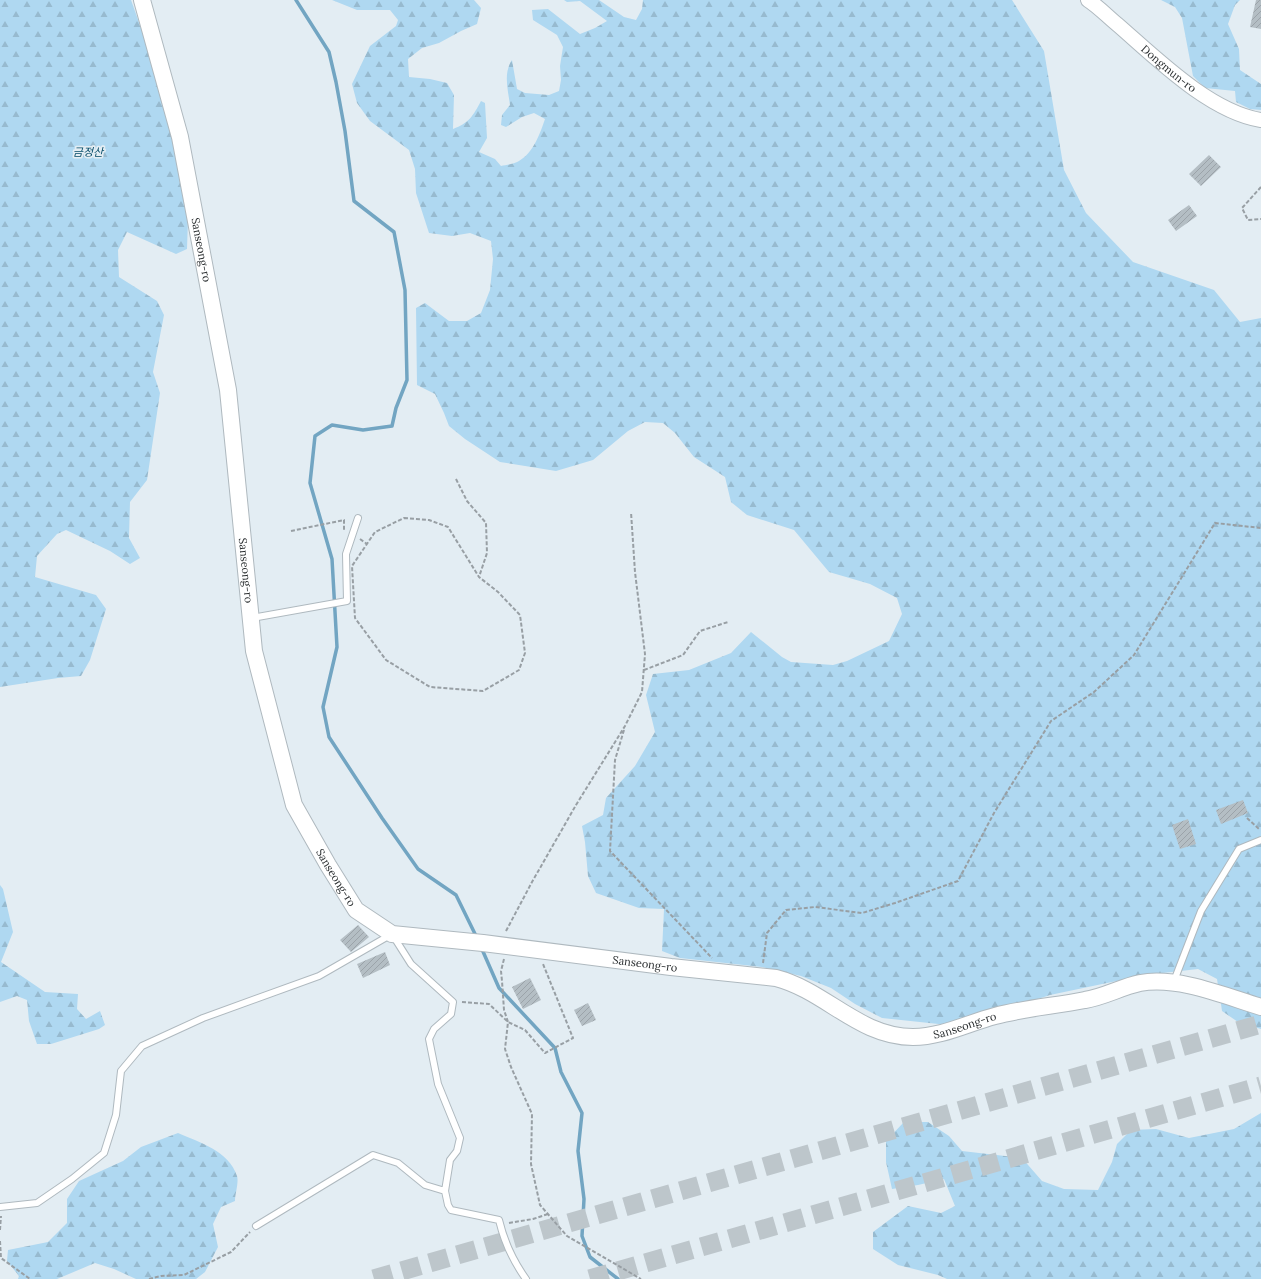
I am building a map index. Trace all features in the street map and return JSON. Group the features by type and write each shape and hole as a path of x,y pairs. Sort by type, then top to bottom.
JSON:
{"main road":[{"name":"Sanseong-ro","path":"142,0 180,137 228,390 254,651 294,805 328,865 356,910 392,934 503,945 671,967 776,978 801,987 875,1030 901,1037 928,1036 943,1033 1014,1011 1086,1000 1141,983 1174,983 1216,992 1261,1007"}],"street":[{"name":"Dongmun-ro","path":"1088,0 1177,76 1221,107 1261,120"}],"lane":[{"path":"250,618 347,602 346,554 358,518"},
{"path":"1174,983 1201,911 1239,849 1261,840"},
{"path":"1,1207 37,1203 104,1153 116,1115 121,1071 142,1046 203,1018 319,976 392,934 411,964 453,1002 451,1014 434,1028 430,1039 438,1084 460,1138 457,1152 450,1160 445,1191 448,1205 451,1210 499,1220 504,1241 518,1269 526,1279"},
{"path":"256,1226 373,1155 398,1163 425,1185 445,1191"}],"path":[{"path":"1261,187 1242,208 1248,220 1261,219"},
{"path":"456,479 467,501 486,523 487,553 479,577"},
{"path":"631,512 635,572 645,654 642,692 625,726 532,882 503,945 501,971 504,1010 508,1022 505,1049 511,1067 532,1114 531,1164 540,1205 567,1236 641,1279"},
{"path":"404,518 429,520 448,527 479,577 498,592 520,615 525,653 519,670 483,691 430,687 386,660 355,618 352,566 375,532 404,518"},
{"path":"291,531 330,522"},
{"path":"761,976 768,933 786,910 815,907 862,913 958,881 994,813 1051,721 1094,692 1134,655 1215,523 1261,528"},
{"path":"644,670 683,655 700,631 728,622"},
{"path":"625,726 615,760 610,851 727,973"},
{"path":"1247,818 1261,831"},
{"path":"453,1002 490,1004 508,1022 525,1030 545,1053 573,1038 537,950"},
{"path":"0,1230 1,1207"},
{"path":"500,1224 533,1219 548,1214"},
{"path":"150,1279 161,1276 184,1275 231,1252 256,1226"},
{"path":"0,1240 1,1258 30,1279"}],"green space":[{"name":"금정산","path":"0,0 131,0 156,70 175,137 188,219 187,249 176,254 127,232 118,250 119,277 157,301 164,315 153,372 160,393 147,480 130,502 129,538 140,558 130,564 110,551 66,530 57,534 37,556 35,577 96,595 106,609 90,660 81,676 0,687"},
{"path":"332,0 474,0 481,8 477,24 439,43 422,48 408,59 409,77 430,79 447,83 454,95 453,129 463,124 470,118 476,111 481,101 485,103 487,138 479,152 495,159 501,166 517,162 524,158 538,137 545,119 534,113 522,117 506,127 501,125 502,115 510,105 507,88 507,76 509,65 512,60 517,89 525,93 549,95 559,91 561,80 560,66 563,47 557,35 533,20 532,10 548,9 580,34 607,21 580,1 567,2 564,0 599,0 624,17 636,20 642,9 643,0 1012,0 1044,51 1064,170 1086,213 1133,262 1214,290 1240,322 1261,318 1261,1005 1219,992 1217,979 1198,969 1145,975 1050,995 992,1014 948,1025 882,1018 855,1004 831,988 801,976 762,967 680,958 662,951 664,909 639,908 596,893 588,876 582,826 603,815 606,798 635,766 655,732 646,695 653,674 689,670 731,653 751,632 782,657 791,662 833,665 847,661 889,641 902,614 897,598 870,584 829,572 794,530 747,515 731,502 725,477 694,457 675,433 663,423 645,422 628,431 593,460 556,471 500,462 465,439 449,426 435,394 417,385 416,308 425,303 449,321 467,321 481,313 490,290 493,259 491,241 470,233 452,236 429,233 416,193 415,169 409,150 370,121 357,103 352,84 370,46 396,26 398,20 390,10 357,10"},
{"path":"1161,0 1240,0 1235,5 1228,24 1239,49 1240,70 1261,84 1261,110 1250,109 1236,102 1235,91 1205,88 1193,76 1182,18 1175,7"},
{"path":"0,885 3,889 13,932 1,962 45,992 78,994 77,1009 86,1019 100,1011 105,1025 99,1029 51,1044 37,1044 29,1021 27,1000 17,996 0,1002"},
{"path":"1220,997 1261,1010 1261,1029 1238,1022 1222,1011"},
{"path":"1261,1113 1261,1279 947,1279 938,1275 898,1265 873,1249 873,1232 908,1206 941,1213 955,1206 944,1179 892,1189 886,1162 886,1141 904,1122 928,1122 949,1136 962,1151 1022,1158 1042,1181 1064,1189 1098,1190 1112,1162 1117,1144 1131,1130 1156,1129 1189,1138 1234,1129"},
{"path":"178,1133 212,1148 227,1160 233,1167 237,1176 235,1201 221,1207 213,1224 218,1247 205,1272 196,1279 136,1279 114,1269 95,1263 57,1279 18,1279 19,1276 7,1261 8,1250 48,1242 67,1223 67,1199 79,1181 123,1161 141,1147"}],"building":[{"path":"1256,0 1261,0 1261,29 1250,27"},
{"path":"1209,155 1221,167 1201,186 1189,174"},
{"path":"1189,205 1197,216 1176,231 1168,220"},
{"path":"1243,800 1248,813 1221,824 1216,810"},
{"path":"1188,819 1196,844 1180,849 1172,825"},
{"path":"358,925 369,937 351,952 340,940"},
{"path":"385,952 390,965 363,978 357,964"},
{"path":"530,978 541,1000 523,1009 512,987"},
{"path":"588,1003 596,1020 582,1026 574,1010"}],"waterway":[{"path":"296,0 329,52 345,131 354,201 394,232 405,290 407,380 396,408 392,426 363,430 332,425 315,436 310,483 332,559 337,647 323,707 329,737 382,818 418,869 456,895 477,938"},
{"path":"481,947 499,988 555,1048 561,1072 582,1113 578,1151 584,1199 582,1236 590,1257 618,1279"}],"tunnel":[{"path":"374,1279 1261,1024"},
{"path":"590,1279 1261,1086"}]}
